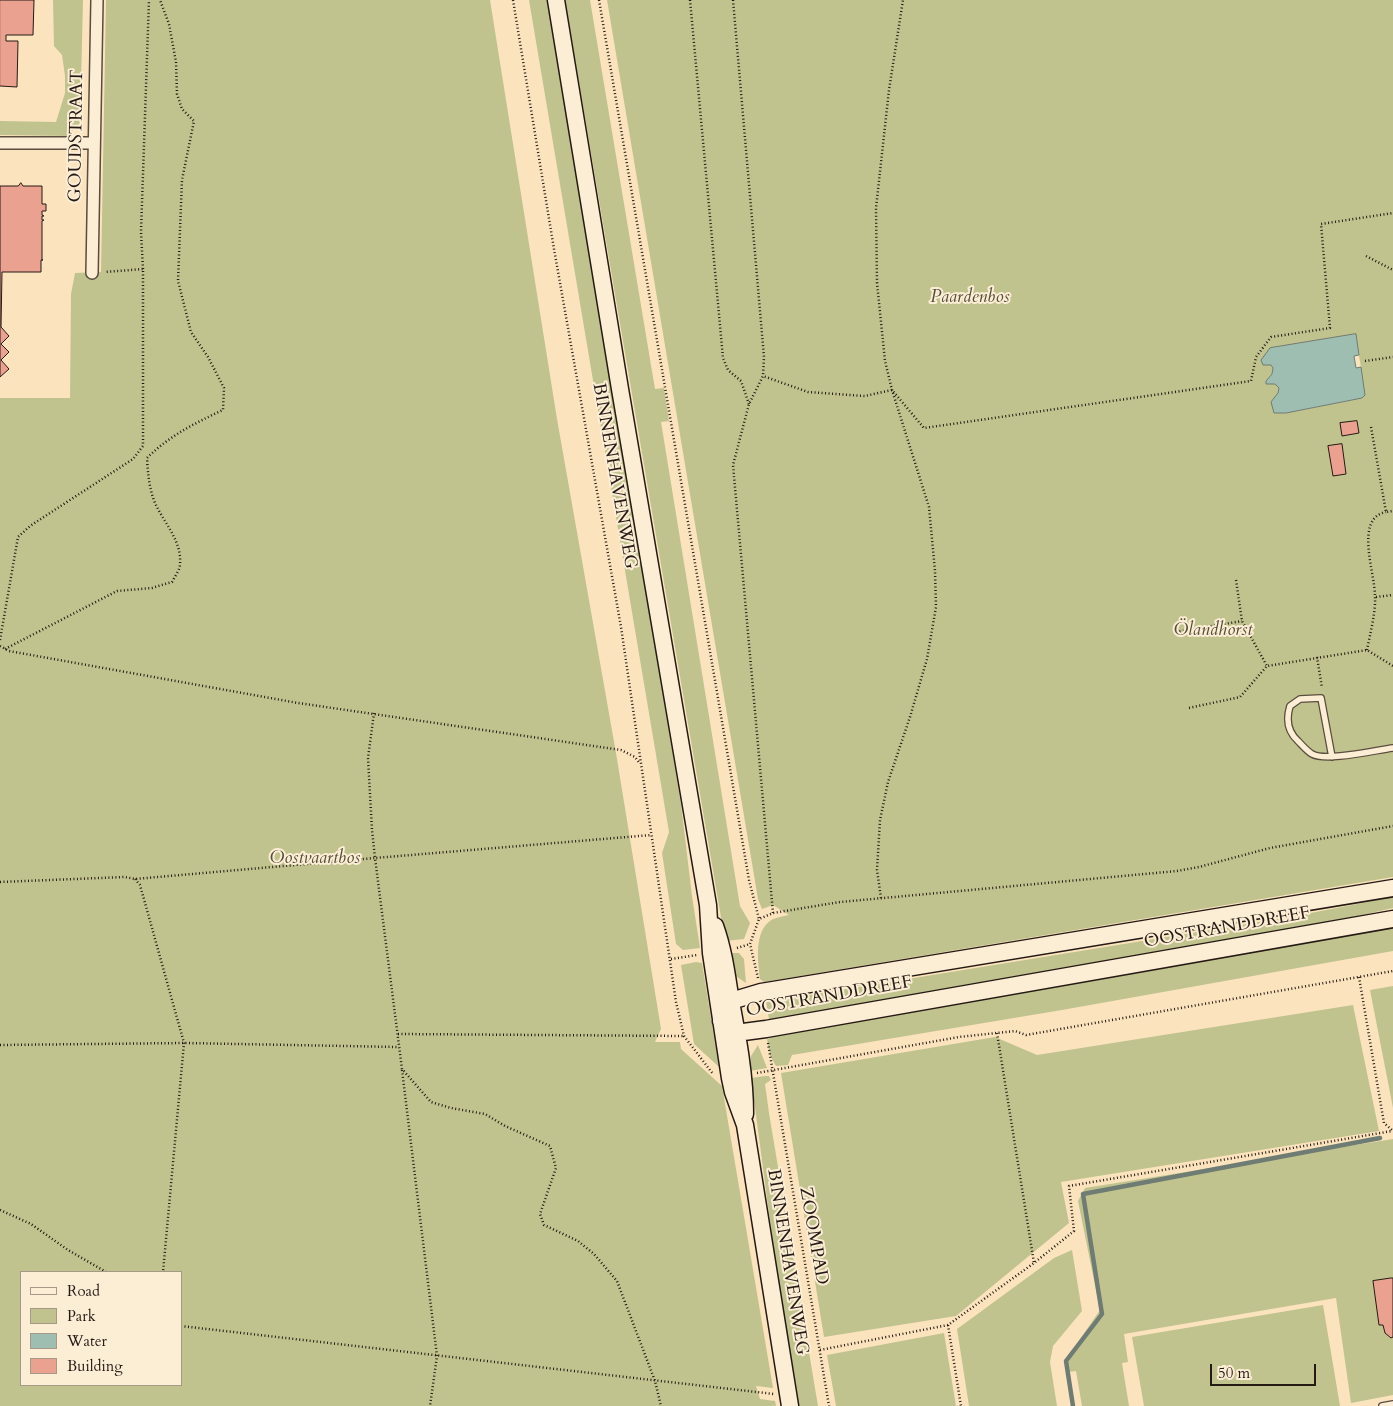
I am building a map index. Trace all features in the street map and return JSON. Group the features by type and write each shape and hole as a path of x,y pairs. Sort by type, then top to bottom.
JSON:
{"main road":[{"name":"BINNENHAVENWEG","path":"556,0 621,398 708,905 711,953 730,1078 744,1125 789,1401"},
{"name":"OOSTRANDDREEF","path":"1393,888 761,992 731,1002 721,1021 736,1033 766,1029 1393,919"},
{"name":"BINNENHAVENWEG","path":"708,905 720,940 731,1002 745,1089 744,1125"}],"street":[{"name":"GOUDSTRAAT","path":"92,273 97,0"},
{"path":"0,142 94,143"}],"lane":[{"path":"1332,757 1321,698 1300,699 1290,706 1287,714 1288,726 1293,737 1313,755 1332,757 1393,748"},
{"path":"1382,1406 1393,1404"}],"path":[{"path":"0,640 18,537 30,526 133,459 143,446 143,269 141,232 149,0"},
{"path":"5,649 117,591 152,588 172,582 180,565 179,552 175,538 164,521 150,489 147,458 157,448 192,424 223,410 224,388 208,357 191,332 178,281 182,180 194,120 182,109 177,94 173,42 169,24 160,0"},
{"name":"BINNENHAVENWEG","path":"513,0 554,249 621,627 676,1002 684,1036"},
{"path":"599,0 749,880 759,919 750,944"},
{"path":"690,0 723,358 728,370 741,381 749,404"},
{"path":"733,0 764,357 763,376 749,404 733,465 773,913"},
{"path":"880,898 877,870 880,820 888,782 927,658 936,607 935,570 928,507 885,361 877,283 876,208 889,90 904,0"},
{"path":"892,390 924,428 1251,381 1256,357 1271,337 1330,328 1321,224 1393,213"},
{"path":"1366,256 1393,270"},
{"path":"92,273 143,269"},
{"path":"1365,361 1393,357"},
{"path":"763,376 808,392 865,396 892,390"},
{"path":"1371,427 1386,512"},
{"path":"1367,650 1376,597 1367,532 1373,519 1381,512 1393,510"},
{"path":"1236,580 1242,621 1267,666"},
{"path":"1376,597 1393,594"},
{"path":"1176,632 1242,621"},
{"path":"0,646 9,651 298,703 621,750 635,757 641,765"},
{"path":"1189,708 1240,697 1267,666 1367,650 1393,666"},
{"path":"1317,657 1322,691 1321,698"},
{"path":"374,713 368,758 375,858 437,1356 430,1406"},
{"path":"759,919 773,913 840,902 1177,871 1270,848 1393,826"},
{"path":"0,882 136,879 651,835"},
{"path":"136,879 140,885 184,1043 163,1271"},
{"path":"772,1071 959,1037 1015,1031 1026,1035 1393,971"},
{"path":"1359,977 1384,1122 1393,1131"},
{"name":"ZOOMPAD","path":"766,1029 829,1406"},
{"path":"997,1033 1034,1262"},
{"path":"398,1034 684,1036 716,1077 730,1078"},
{"path":"0,1045 184,1043 399,1047"},
{"path":"402,1070 431,1102 451,1108 485,1114 505,1126 550,1146 556,1168 540,1214 544,1225 578,1241 594,1254 617,1281 656,1381 661,1406"},
{"path":"820,1350 948,1325 1074,1231 1069,1186 1393,1131"},
{"path":"0,1210 31,1224 68,1250 104,1271"},
{"path":"948,1325 961,1406"},
{"path":"182,1326 656,1381 789,1401"}],"green space":[{"path":"53,0 83,0 80,123 68,136 0,135 0,121 56,122 65,93 65,76 62,55 54,46"},
{"name":"Oostvaartbos","path":"106,0 490,0 557,419 616,753 661,1029 655,1042 680,1042 681,1049 722,1086 773,1388 756,1386 760,1399 775,1401 776,1406 0,1406 0,398 70,398 71,294 75,273 101,272"},
{"path":"529,0 548,0 681,804 700,948 683,950 676,944 662,853 669,832"},
{"path":"565,0 590,0 655,389 664,388 669,421 661,422 740,906 750,923 744,939 725,941"},
{"name":"Paardenbos","path":"607,0 1393,0 1393,877 764,982 760,979 758,955 762,930 773,919 789,915 773,905 762,909 758,899","holes":["1355,334 1361,367 1362,398 1286,413 1275,413 1272,403 1279,387 1266,381 1272,374 1273,368 1267,364"]},
{"path":"1393,897 1393,908 1288,932 770,1025 766,1002 1290,917"},
{"path":"1393,924 1393,951 1062,1010 792,1055 788,1065 776,1066 770,1055 767,1039 779,1035 1161,969 1325,935"},
{"path":"728,953 739,953 744,959 746,983 734,975"},
{"path":"696,962 702,963 719,1067 694,1044 681,965"},
{"path":"1393,986 1393,1108 1370,990"},
{"path":"1353,1005 1379,1131 1061,1182 1069,1223 956,1316 824,1337 781,1073 995,1037 1037,1055"},
{"path":"758,1045 767,1068 750,1071 751,1056"},
{"path":"769,1076 771,1080 765,1084 769,1113 818,1406 796,1406 751,1078"},
{"path":"1393,1139 1393,1395 1351,1403 1336,1298 1124,1334 1128,1362 1122,1363 1129,1406 1082,1406 1076,1371 1069,1372 1067,1358 1100,1310 1078,1201 1085,1188"},
{"path":"1072,1250 1082,1311 1053,1346 1050,1362 1057,1406 969,1406 957,1329 1054,1258"},
{"path":"1323,1305 1340,1406 1144,1406 1132,1337"},
{"path":"944,1333 956,1406 836,1406 827,1355"}],"water":[{"path":"1356,334 1359,355 1354,356 1356,368 1361,367 1365,395 1362,398 1286,413 1274,413 1271,402 1278,393 1279,388 1275,384 1266,384 1273,368 1271,365 1263,365 1261,360 1270,348"}],"building":[{"path":"0,0 34,0 33,35 6,35 6,41 18,41 17,87 0,86"},
{"path":"21,183 23,186 42,186 42,204 46,204 46,211 42,211 44,216 42,216 42,220 44,220 42,221 41,272 2,272 1,327 9,336 1,344 9,352 1,360 9,369 0,377 0,186 18,186"},
{"path":"1357,421 1359,433 1342,436 1340,423"},
{"path":"1342,444 1346,474 1333,476 1328,446"},
{"path":"1393,1278 1393,1337 1391,1338 1385,1333 1383,1325 1379,1325 1373,1281"}],"waterway":[{"path":"1073,1406 1066,1361 1102,1314 1083,1194 1380,1138"}],"park label":[{"name":"Ölandhorst","path":"1213,631"}]}
